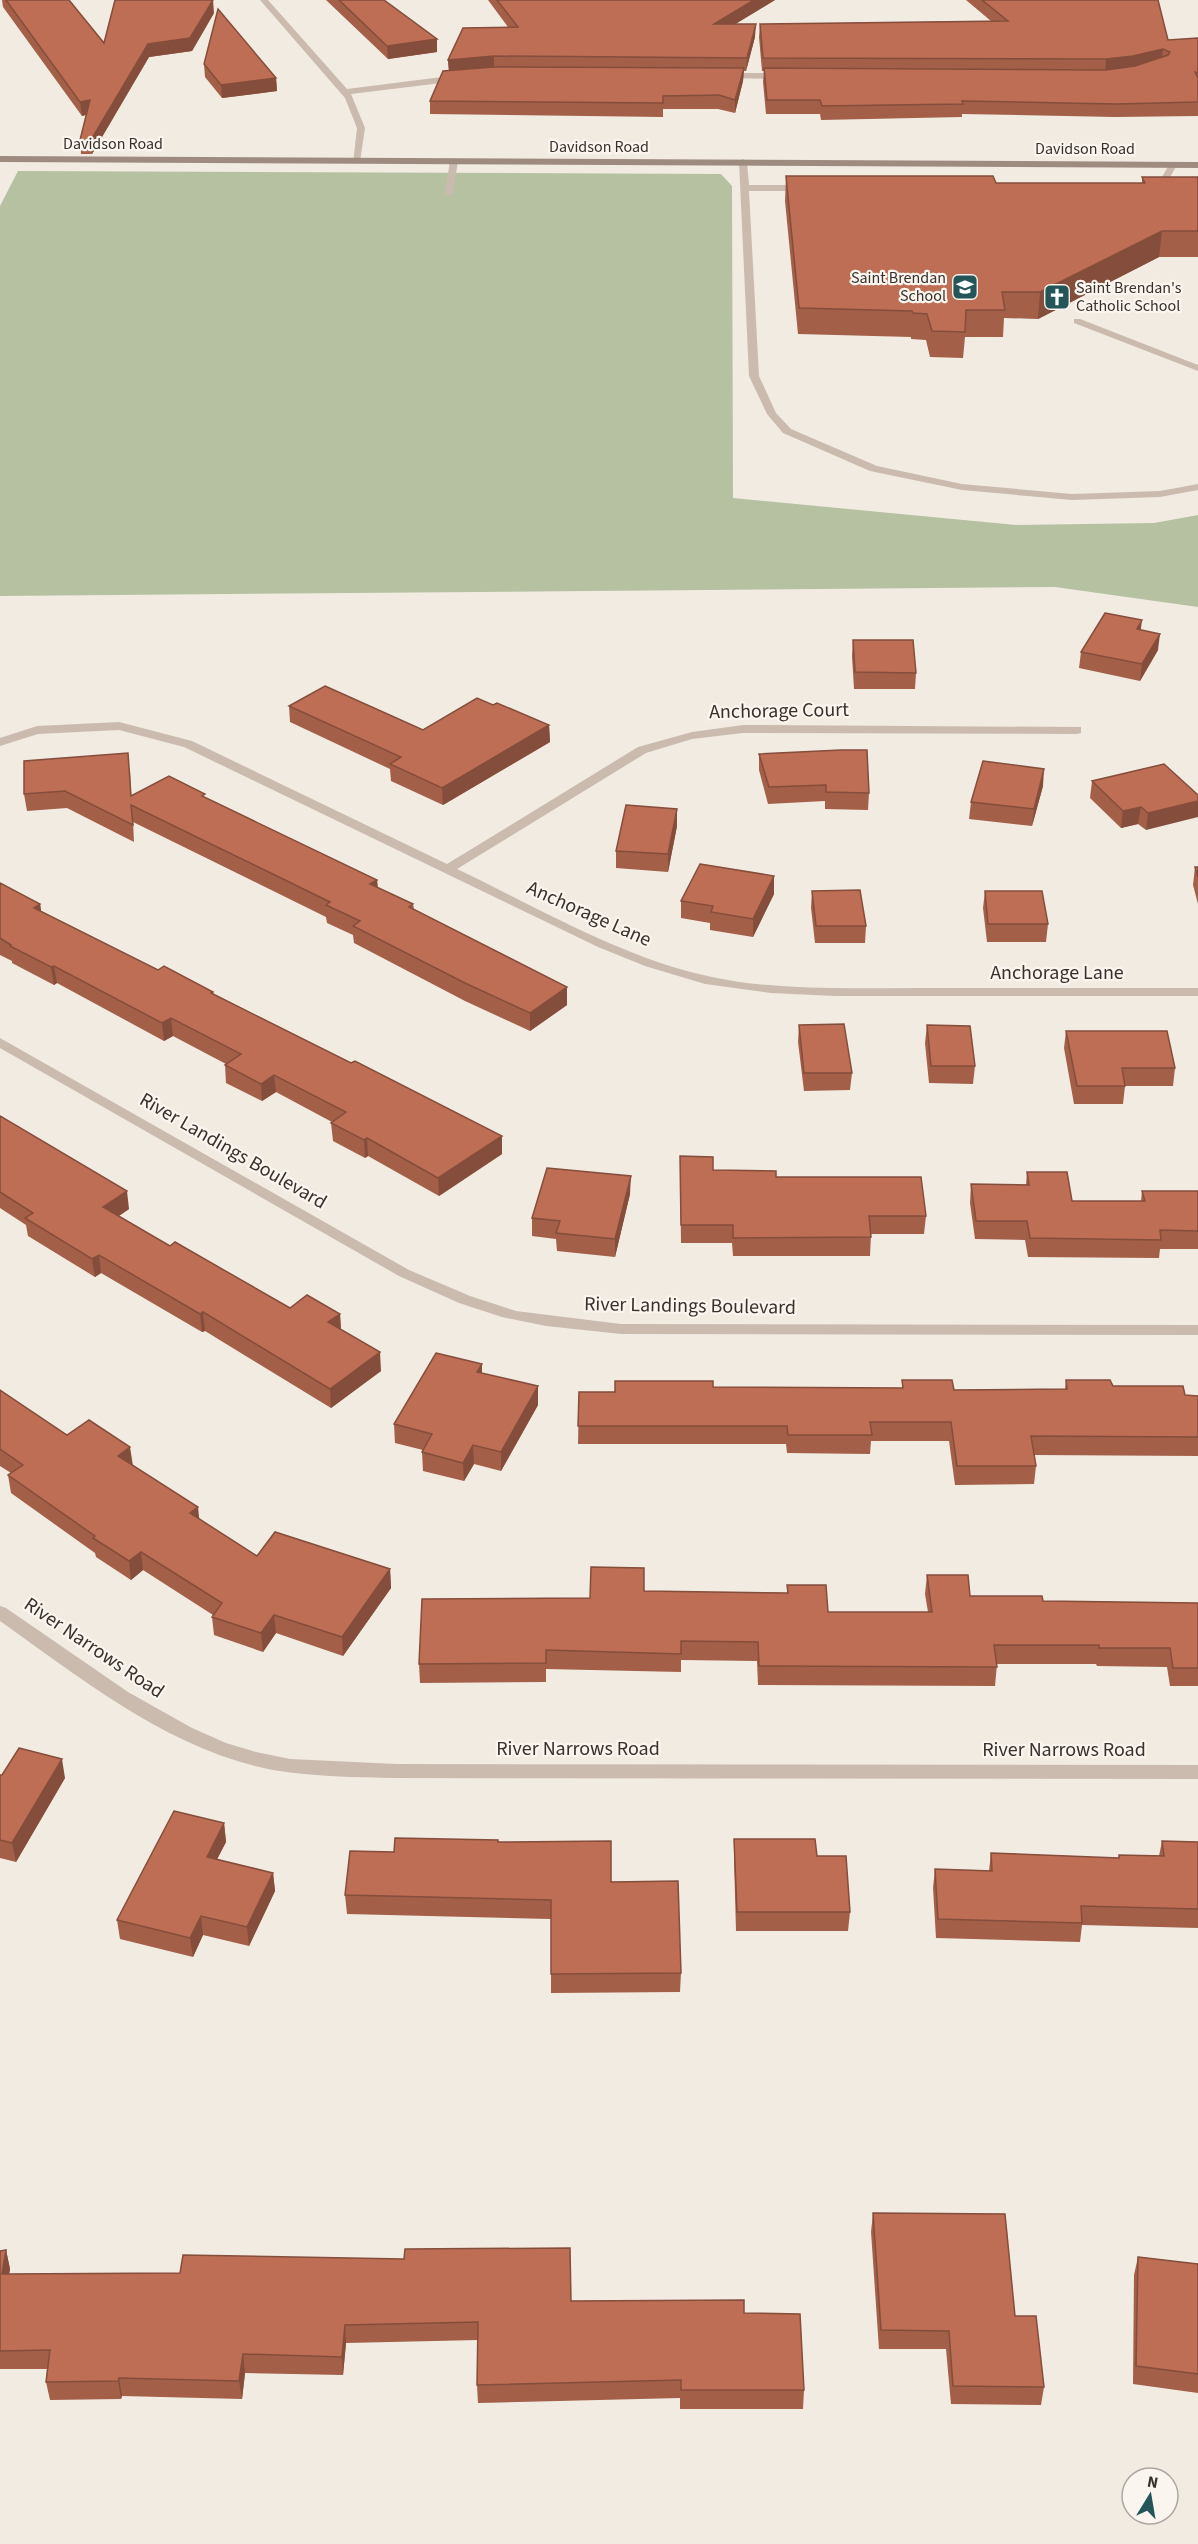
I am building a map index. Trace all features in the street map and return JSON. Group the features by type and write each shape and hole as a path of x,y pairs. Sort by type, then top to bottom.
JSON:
{"main road":[{"name":"Davidson Road","path":"0,159 1198,165"}],"street":[{"path":"264,0 349,97 361,128 356,160"},
{"path":"717,76 788,76"},
{"path":"345,92 465,77"},
{"path":"449,194 454,161"},
{"path":"743,162 754,376 772,414 787,431 874,469 962,487 1072,497 1160,494 1198,487"},
{"path":"1152,191 1164,191 1162,184 1173,165"},
{"path":"744,188 811,188"},
{"path":"1077,321 1198,368"},
{"name":"Anchorage Lane","path":"0,742 37,730 118,726 188,744 603,944 650,963 710,981 771,989 835,992 1198,992"},
{"name":"Anchorage Court","path":"447,869 642,750 673,738 706,731 743,729 1077,730"},
{"name":"River Landings Boulevard","path":"0,1042 404,1273 451,1294 504,1313 560,1323 621,1329 1198,1330"},
{"name":"River Narrows Road","path":"0,1612 139,1709 194,1736 256,1759 323,1769 1198,1772"}],"green space":[{"path":"18,171 721,174 732,186 733,498 1016,525 1154,523 1198,515 1198,607 1055,587 0,596 0,206"}],"building":[{"path":"6,0 69,0 104,43 115,0 213,0 190,38 148,44 91,140 80,140 90,100 80,102"},
{"path":"339,0 384,0 437,39 387,46"},
{"path":"497,0 754,0 714,24 756,24 747,58 494,56 448,60 463,28 518,27"},
{"path":"982,0 1158,0 1168,40 1198,38 1198,73 1195,72 1198,78 1198,102 1116,104 962,101 963,104 822,106 820,100 767,100 764,68 1106,70 1135,66 1168,55 1170,52 1163,49 1106,59 763,58 760,24 1008,21"},
{"path":"218,9 276,78 221,85 204,64"},
{"path":"494,67 744,68 735,100 719,95 663,96 663,103 430,101 443,71"},
{"path":"786,176 993,176 996,183 1145,183 1142,177 1198,177 1198,231 1162,231 1040,292 1002,292 1005,310 966,310 965,332 932,331 927,314 912,311 799,308"},
{"path":"1105,613 1142,620 1137,629 1160,634 1142,664 1081,652"},
{"path":"853,640 913,640 916,673 855,672"},
{"path":"325,686 423,730 477,698 493,705 497,703 549,725 442,788 390,764 401,757 289,706"},
{"path":"867,750 869,793 826,792 826,785 769,787 759,754"},
{"path":"128,753 131,796 169,776 205,794 202,796 377,880 370,884 413,904 409,907 567,987 530,1013 353,926 360,921 326,905 330,902 131,805 133,825 65,791 24,794 24,761"},
{"path":"983,761 1044,769 1034,809 971,802"},
{"path":"1164,764 1198,795 1198,801 1148,813 1141,807 1123,811 1092,781"},
{"path":"626,805 677,809 668,854 616,851"},
{"path":"700,864 774,876 753,919 711,912 713,906 681,901"},
{"path":"0,883 40,904 34,908 158,970 164,966 213,992 211,993 351,1063 355,1061 502,1136 438,1178 367,1138 364,1140 331,1123 346,1112 274,1075 261,1084 225,1065 241,1054 171,1018 162,1023 54,966 51,967 10,946 0,938"},
{"path":"860,890 866,926 816,926 812,891"},
{"path":"985,891 1042,891 1048,924 988,924"},
{"path":"844,1024 852,1073 804,1073 799,1025"},
{"path":"927,1025 970,1026 975,1066 931,1066"},
{"path":"1066,1031 1167,1031 1175,1068 1122,1068 1125,1086 1077,1086"},
{"path":"0,1116 127,1191 103,1207 170,1246 175,1242 290,1308 307,1295 340,1314 328,1322 380,1352 330,1389 203,1312 200,1314 99,1255 92,1259 25,1218 33,1213 0,1192"},
{"path":"680,1156 713,1157 713,1170 776,1171 776,1177 921,1177 926,1216 869,1216 871,1237 733,1238 733,1225 681,1225"},
{"path":"547,1168 631,1176 615,1239 556,1233 560,1221 532,1218"},
{"path":"1027,1172 1067,1172 1072,1201 1145,1201 1142,1191 1198,1191 1198,1231 1160,1230 1161,1240 1030,1238 1027,1221 976,1221 971,1184 1029,1185"},
{"path":"436,1353 482,1364 477,1372 538,1386 501,1452 473,1445 463,1463 422,1452 432,1434 394,1424"},
{"path":"902,1380 952,1380 954,1390 1067,1389 1066,1380 1110,1380 1113,1386 1183,1386 1185,1395 1198,1396 1198,1437 1031,1436 1036,1466 957,1466 951,1422 870,1422 872,1435 788,1435 787,1426 578,1426 579,1392 615,1392 615,1381 713,1381 713,1387 903,1388"},
{"path":"0,1390 67,1435 89,1420 130,1447 118,1456 198,1507 190,1513 257,1556 275,1532 390,1569 342,1637 274,1615 261,1633 212,1617 222,1603 141,1552 129,1561 93,1538 95,1536 8,1475 23,1465 0,1449"},
{"path":"591,1567 644,1568 644,1591 788,1593 787,1585 826,1585 828,1612 932,1612 927,1575 968,1575 970,1596 1042,1596 1043,1601 1198,1603 1198,1668 1173,1668 1170,1648 1099,1648 1099,1645 994,1645 997,1667 759,1666 758,1642 681,1641 681,1654 546,1650 546,1663 419,1664 422,1599 590,1598"},
{"path":"19,1748 62,1759 12,1843 0,1840 0,1775"},
{"path":"174,1811 224,1823 207,1857 273,1873 247,1927 201,1916 190,1938 117,1920"},
{"path":"395,1838 498,1840 498,1842 611,1841 611,1882 678,1881 681,1973 551,1974 551,1900 345,1895 350,1851 394,1852"},
{"path":"734,1839 815,1839 817,1856 846,1856 850,1912 737,1912"},
{"path":"1162,1841 1198,1842 1198,1909 1081,1906 1082,1923 938,1919 935,1869 992,1871 991,1853 1119,1858 1119,1855 1164,1856"},
{"path":"873,2213 1005,2214 1015,2316 1036,2316 1044,2387 953,2386 949,2331 881,2330"},
{"path":"570,2248 571,2301 744,2300 744,2313 800,2314 804,2390 681,2390 681,2380 477,2385 478,2322 345,2325 342,2357 243,2354 239,2381 119,2378 118,2381 46,2382 50,2350 0,2351 0,2251 6,2250 2,2274 180,2273 183,2255 404,2259 405,2249"},
{"path":"1138,2257 1198,2264 1198,2374 1136,2366"}],"place":[{"name":"Saint Brendan School","path":"965,287"},
{"name":"Saint Brendan's Catholic School","path":"1057,297"}]}
